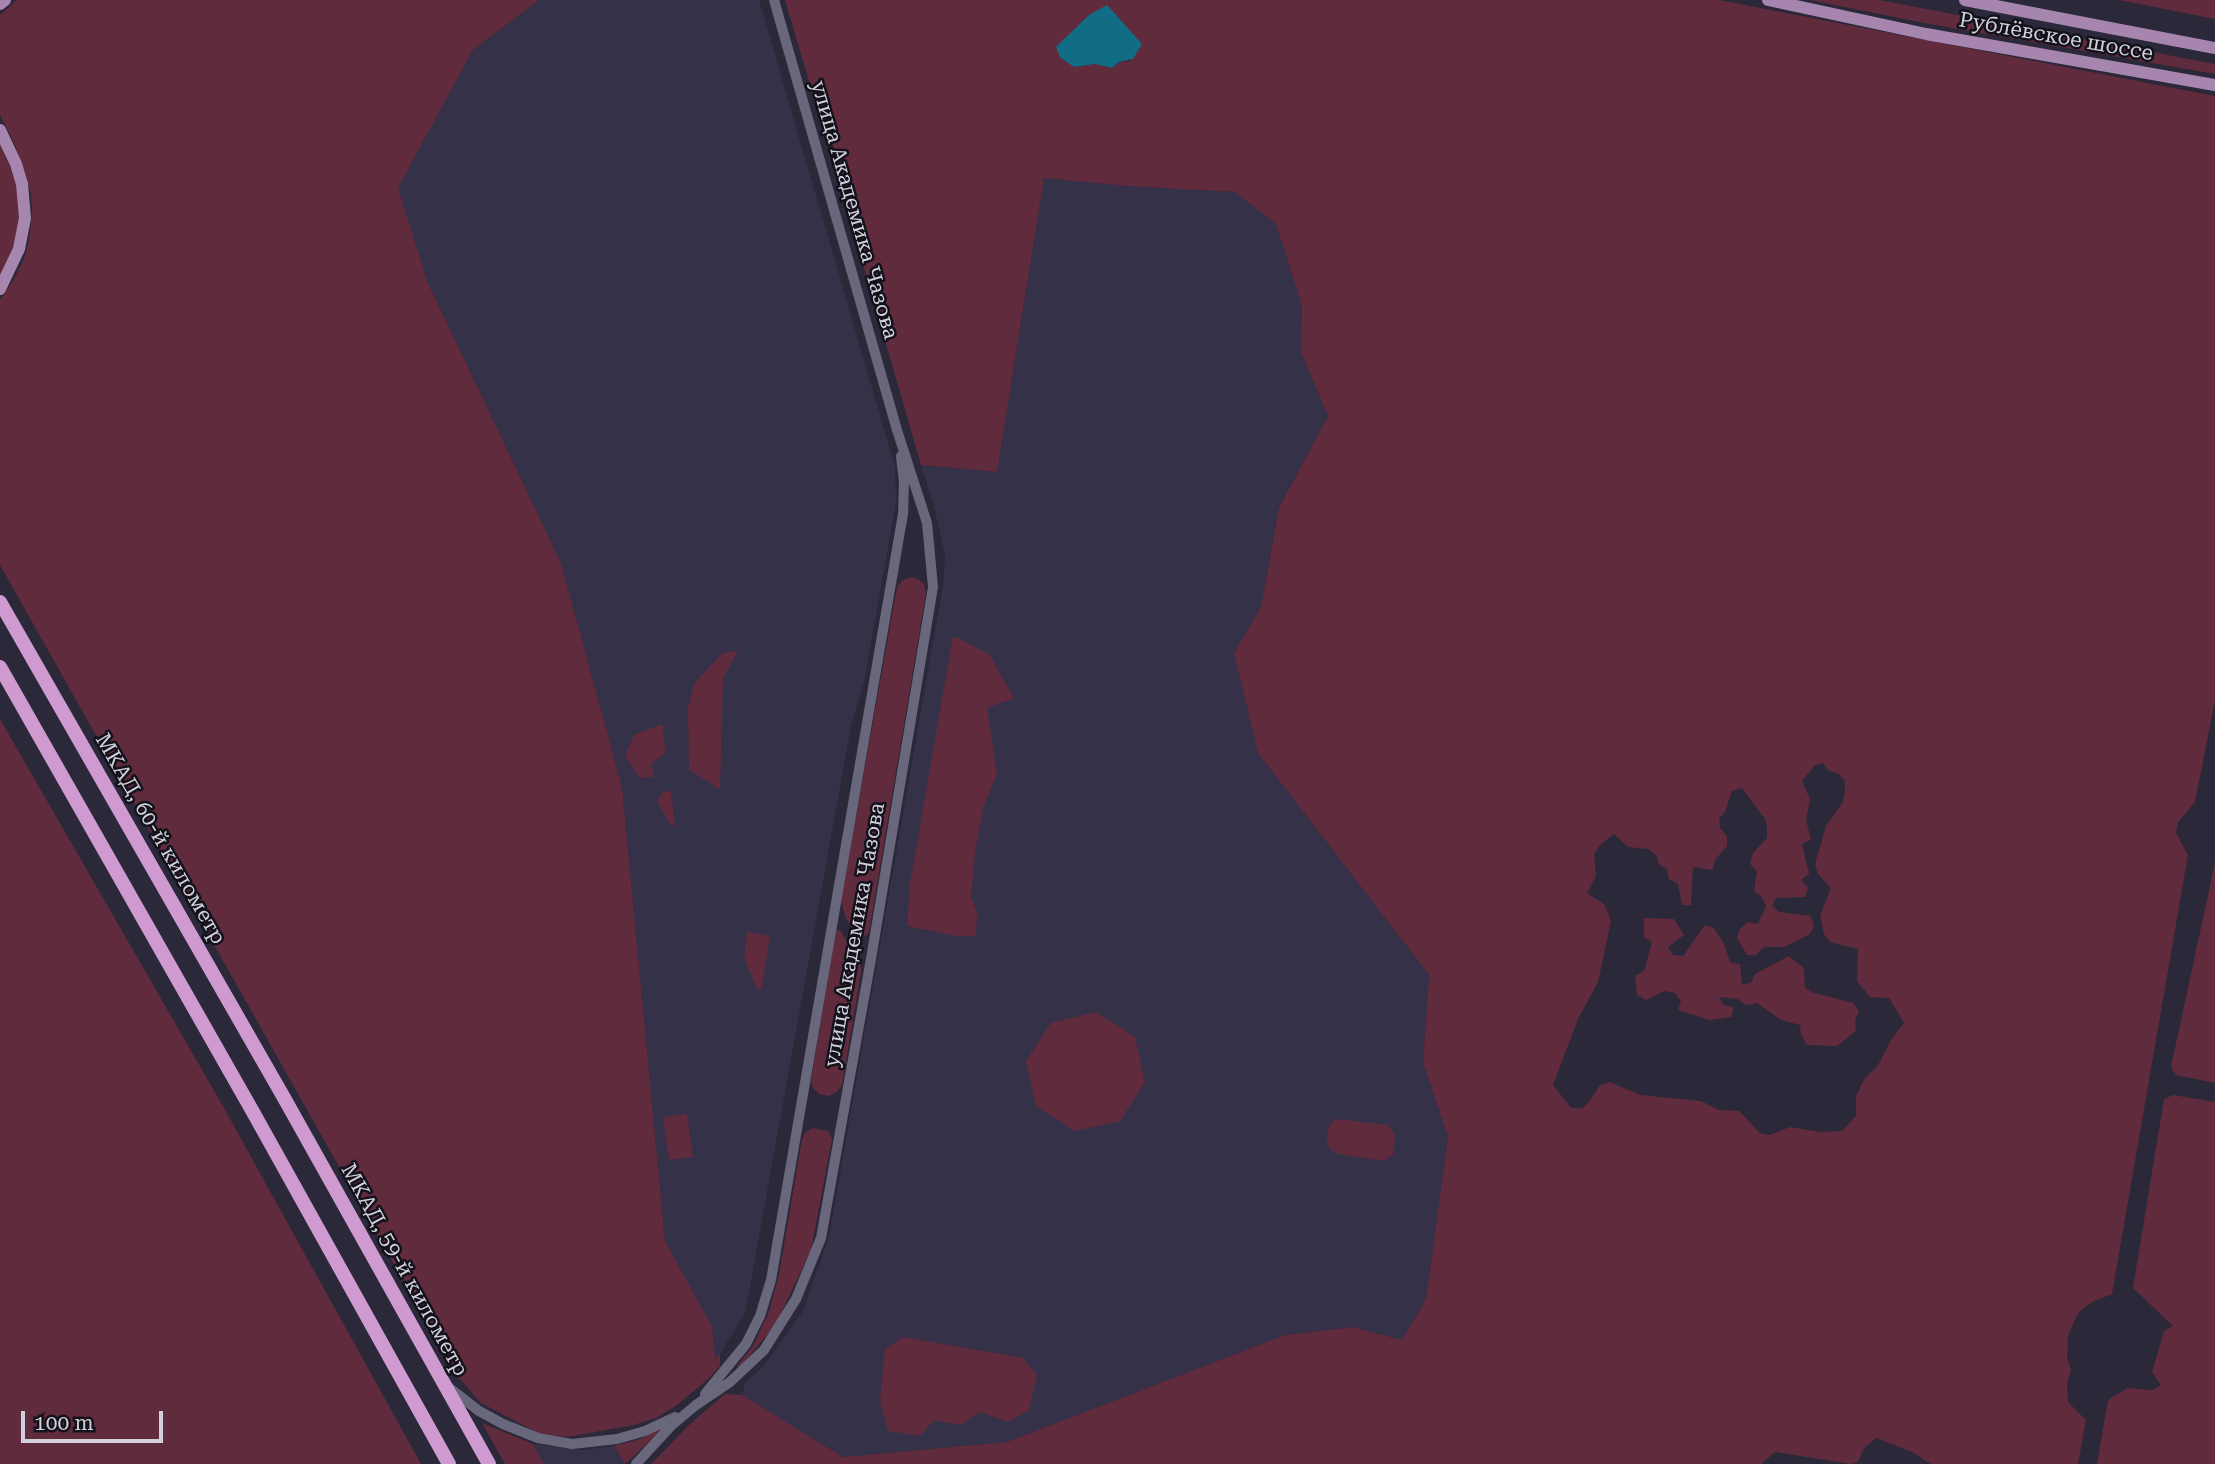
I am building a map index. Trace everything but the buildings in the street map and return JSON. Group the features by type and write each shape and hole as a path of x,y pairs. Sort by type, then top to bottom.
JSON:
{"highway":[{"name":"МКАД, 60-й километр","path":"0,602 283,1096"},
{"path":"0,667 449,1464"},
{"name":"МКАД, 59-й километр","path":"283,1096 489,1464"}],"main road":[{"path":"0,4 5,0"},
{"name":"Рублёвское шоссе","path":"1768,0 1926,34 2215,85"},
{"name":"Рублёвское шоссе","path":"1965,0 2215,48"},
{"path":"0,130 22,184 25,218 19,249 0,289"},
{"path":"0,675 16,695"}],"street":[{"name":"улица Академика Чазова","path":"636,1464 653,1443 692,1408 730,1382 764,1349 796,1300 821,1238 933,587 927,523 897,430 774,0"},
{"name":"улица Академика Чазова","path":"442,1382 479,1411 538,1438 572,1444 617,1439 645,1431 692,1408 746,1344 760,1316 771,1280 903,514 904,483 897,430"}],"shaded area":[{"path":"17,0 539,0 473,50 398,188 428,283 561,563 622,787 665,1241 712,1327 715,1360 720,1353 720,1366 708,1379 658,1417 634,1425 567,1437 538,1433 481,1403 457,1376 0,565 0,300 24,259 32,214 31,194 25,173 0,115 0,15"},
{"path":"539,0 759,0 895,467 896,502 865,677 851,726 745,1314 715,1361 711,1327 665,1242 622,787 561,563 428,283 398,188 473,50"},
{"path":"785,0 1719,0 2215,96 2215,700 2195,802 2178,822 2176,833 2188,855 2112,1294 2092,1302 2078,1313 2068,1336 2067,1356 2071,1371 2067,1383 2068,1402 2086,1420 2078,1464 1931,1464 1912,1452 1876,1438 1864,1448 1858,1462 1851,1464 1775,1452 1761,1464 651,1464 690,1424 725,1394 742,1395 843,1457 1007,1442 1285,1335 1353,1327 1402,1340 1426,1299 1448,1137 1423,1062 1429,975 1258,753 1234,653 1261,607 1279,507 1328,416 1301,352 1302,306 1276,224 1235,192 1044,178 997,472 921,465 832,157 834,149 821,122","holes":["1134,37 1141,44 1130,61 1119,62 1112,68 1095,64 1074,67","1823,763 1829,771 1839,774 1845,781 1843,802 1826,826 1815,864 1818,874 1831,888 1820,916 1824,934 1830,942 1858,949 1857,981 1870,997 1889,998 1904,1023 1891,1040 1877,1067 1865,1078 1856,1096 1856,1116 1842,1131 1820,1132 1790,1127 1770,1135 1760,1133 1739,1111 1719,1110 1701,1101 1640,1095 1610,1082 1600,1085 1582,1108 1571,1108 1553,1085 1578,1019 1598,982 1611,921 1605,905 1587,893 1596,876 1594,855 1599,846 1614,834 1628,847 1648,849 1656,855 1659,864 1667,869 1669,879 1678,884 1682,905 1691,905 1693,867 1713,870 1715,860 1727,846 1727,836 1720,828 1719,819 1725,812 1732,791 1742,788 1765,819 1767,828 1767,838 1753,853 1750,864 1757,871 1754,891 1762,897 1766,906 1758,924 1748,922 1740,929 1737,938 1747,955 1756,955 1764,947 1784,947 1810,934 1814,926 1811,916 1779,912 1772,906 1776,898 1805,897 1808,888 1801,880 1809,874 1802,844 1811,839 1806,820 1810,799 1802,781 1815,765"]},
{"path":"1810,0 1879,0 2215,64 2215,74 1924,23"},
{"path":"2119,0 2215,0 2215,19"},
{"path":"0,141 17,186 20,219 15,248 0,280"},
{"path":"1044,178 1236,192 1276,224 1302,306 1301,352 1328,416 1279,506 1261,607 1234,653 1258,753 1429,975 1423,1062 1448,1137 1426,1299 1402,1340 1353,1327 1285,1335 1007,1442 843,1457 742,1395 745,1383 763,1367 803,1311 829,1237 943,585 945,555 921,465 997,472"},
{"path":"911,577 924,584 926,593 869,932 863,938 856,934 846,918 841,901 897,587 903,580"},
{"path":"953,636 989,654 1014,698 987,708 997,774 983,808 975,852 971,897 977,912 976,936 956,936 907,926 910,884"},
{"path":"738,651 723,678 720,789 689,770 688,707 695,682 723,653"},
{"path":"0,719 224,1108 421,1464 0,1464"},
{"path":"662,724 666,752 651,764 654,777 640,778 625,756 634,735"},
{"path":"671,791 675,825 671,826 657,801 663,792"},
{"path":"2215,862 2215,1083 2176,1075 2171,1067"},
{"path":"1644,918 1674,919 1684,935 1668,947 1673,955 1683,956 1705,925 1714,928 1724,944 1730,962 1740,964 1742,984 1751,983 1755,974 1789,956 1804,968 1805,988 1853,1003 1859,1011 1855,1020 1856,1031 1837,1046 1807,1045 1801,1035 1800,1025 1781,1020 1757,1003 1746,1005 1738,999 1719,997 1724,1005 1734,1007 1731,1017 1709,1020 1678,1010 1681,1001 1675,993 1665,991 1646,1000 1637,995 1635,976 1644,971 1652,942 1644,937"},
{"path":"840,930 861,965 861,972 842,1085 837,1092 828,1096 819,1094 813,1088 811,1080 836,931"},
{"path":"747,932 770,936 761,990 757,989 744,957"},
{"path":"1096,1012 1135,1037 1145,1082 1120,1121 1075,1131 1036,1106 1026,1061 1051,1023"},
{"path":"2173,1095 2215,1102 2215,1464 2097,1464 2108,1400 2128,1388 2152,1390 2161,1385 2152,1372 2164,1331 2173,1326 2133,1288 2164,1099"},
{"path":"687,1114 693,1157 669,1160 663,1117"},
{"path":"1336,1119 1388,1125 1395,1135 1393,1155 1383,1161 1339,1154 1331,1150 1327,1143 1329,1125"},
{"path":"813,1128 828,1131 832,1139 811,1250 776,1324 740,1367 737,1366 753,1346 769,1312 779,1275 802,1139 805,1133"},
{"path":"903,1337 1023,1358 1037,1375 1029,1410 1008,1422 980,1412 960,1425 934,1420 920,1436 888,1431 880,1400 885,1349"},
{"path":"482,1423 533,1444 544,1464 505,1464"},
{"path":"661,1428 662,1430 625,1464 614,1446 640,1439"},
{"path":"533,1444 583,1450 614,1446 625,1464 544,1464"}],"water":[{"path":"1107,5 1142,44 1133,59 1119,62 1112,68 1095,64 1074,67 1060,57 1056,47 1089,15"}]}
